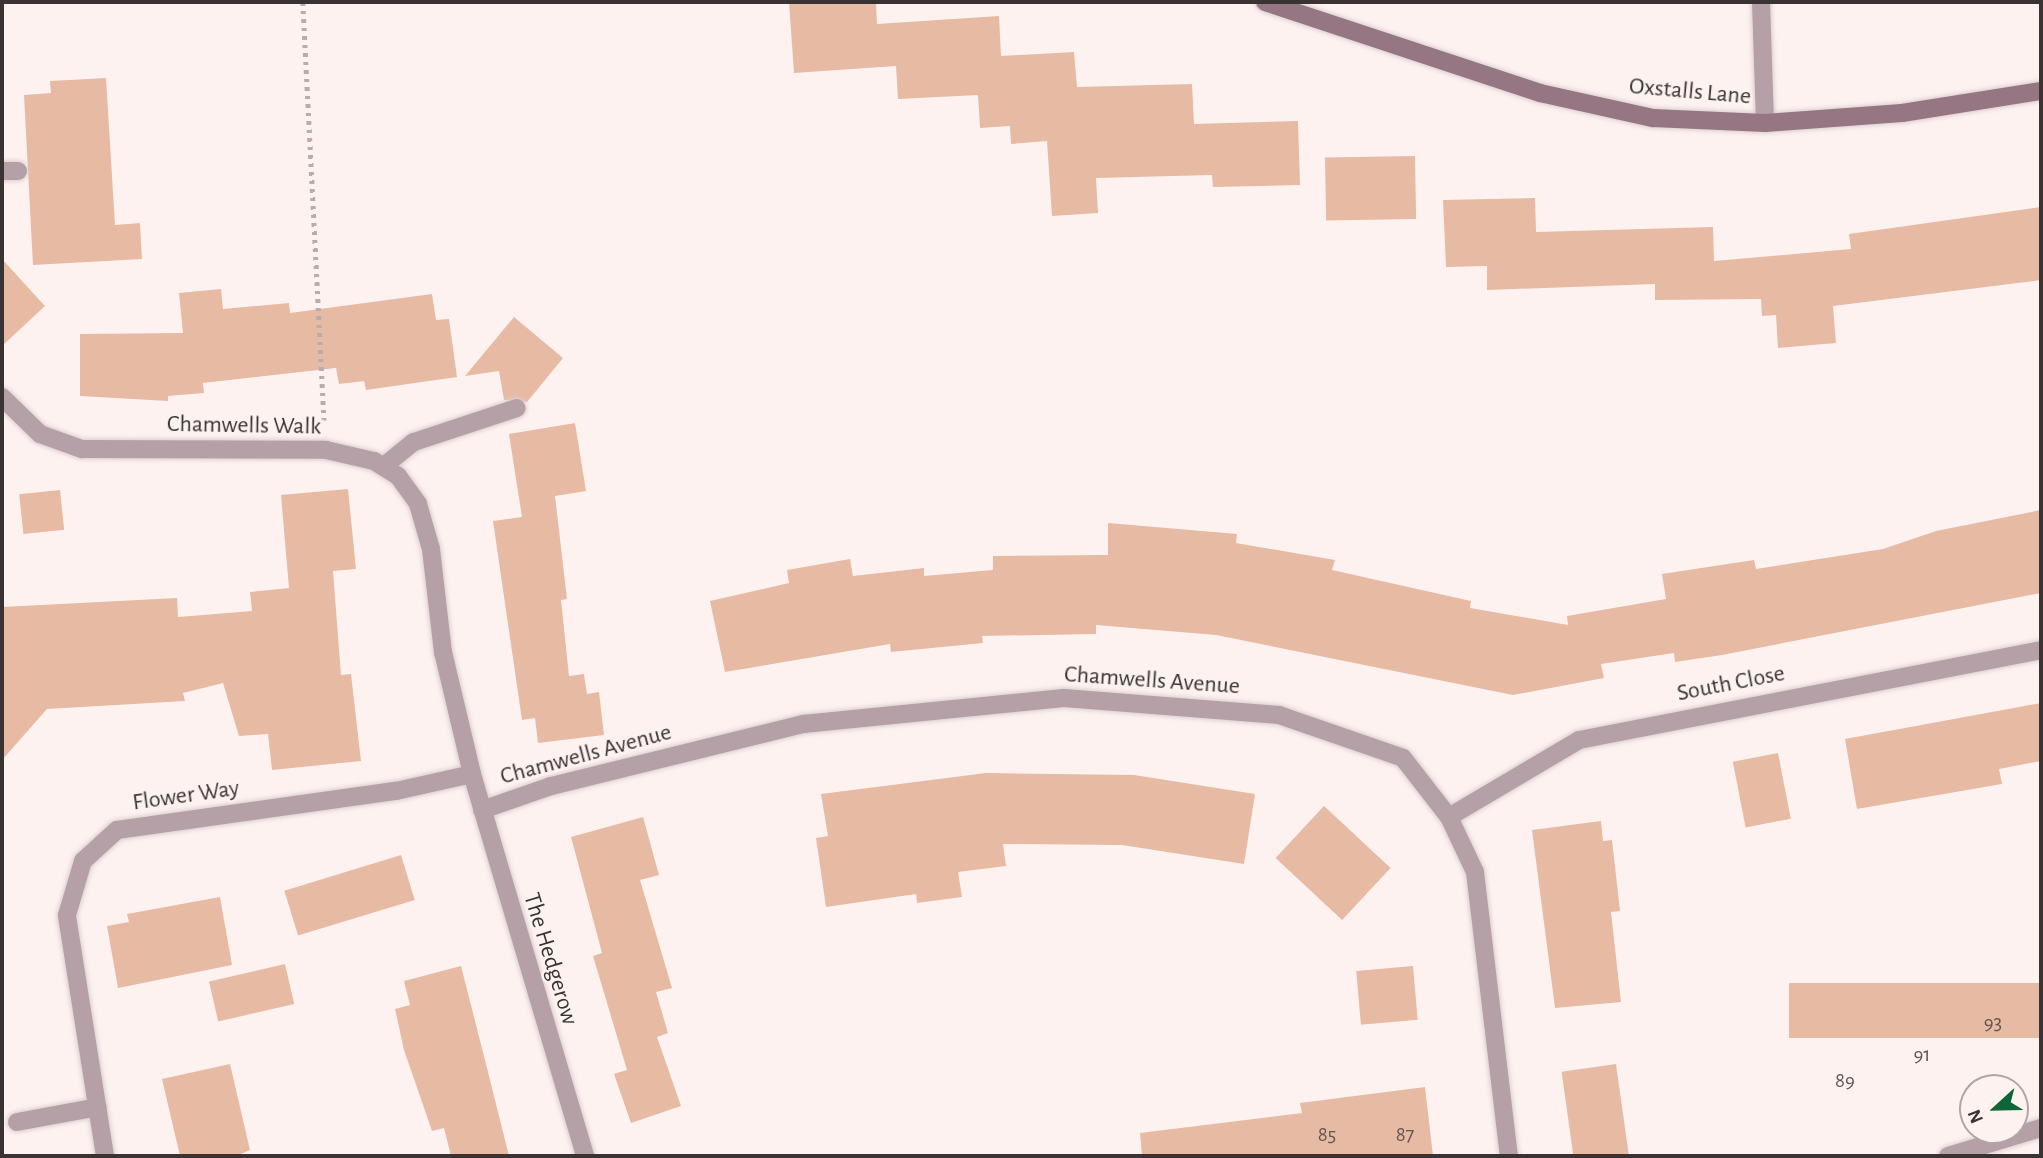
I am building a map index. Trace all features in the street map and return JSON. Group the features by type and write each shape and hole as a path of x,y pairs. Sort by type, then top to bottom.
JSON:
{"street":[{"name":"Oxstalls Lane","path":"1265,2 1540,93 1653,118 1765,123 1902,113 2041,92"},
{"path":"1761,2 1765,123"},
{"name":"Chamwells Walk","path":"2,397 40,434 82,449 326,450 384,466"},
{"path":"472,774 418,504 384,466 414,442 517,408"},
{"name":"South Close","path":"1449,817 1579,740 2041,650"},
{"name":"Chamwells Avenue","path":"482,810 551,786 803,724 1064,698 1279,715 1403,758 1449,817 1475,872 1509,1156"},
{"name":"The Hedgerow","path":"472,774 585,1156"},
{"name":"Flower Way","path":"105,1156 66,915 83,861 117,830 396,791 472,774"},
{"path":"17,1122 98,1107"},
{"path":"1948,1156 2041,1128"}],"path":[{"path":"303,2 326,450"}],"building":[{"path":"789,2 876,2 877,24 999,16 1001,56 1074,52 1077,87 1192,84 1194,124 1298,121 1300,185 1213,187 1212,175 1096,178 1098,213 1052,216 1047,141 1011,144 1010,126 980,128 978,95 898,99 896,66 794,73"},
{"path":"106,78 115,225 140,223 142,259 33,265 24,95 51,93 50,81"},
{"path":"1415,156 1416,219 1326,221 1325,158"},
{"path":"1535,198 1536,232 1713,227 1714,261 1851,249 1849,234 2041,207 2041,280 1833,306 1836,343 1778,348 1776,315 1762,316 1761,299 1655,300 1655,284 1487,290 1487,266 1446,267 1443,200"},
{"path":"2,259 45,306 2,346"},
{"path":"221,289 223,309 289,303 290,313 432,294 436,320 449,319 457,377 366,390 364,381 339,384 336,368 203,383 204,393 168,396 168,401 80,396 80,334 183,333 179,293"},
{"path":"514,317 563,358 527,402 504,400 499,371 465,376"},
{"path":"575,423 586,491 555,496 567,599 561,600 569,676 584,674 587,694 599,692 604,735 538,743 535,718 522,720 493,521 522,517 509,434"},
{"path":"348,489 356,569 333,571 341,675 351,674 361,761 272,770 268,734 239,736 223,683 183,693 185,701 47,709 2,760 2,607 177,598 178,617 252,611 250,592 289,588 281,495"},
{"path":"60,490 64,530 23,534 19,494"},
{"path":"2041,510 2041,593 1722,655 1675,662 1674,653 1601,664 1604,678 1513,695 1216,635 1096,625 1096,634 982,636 983,643 891,652 890,644 725,672 710,601 789,583 787,570 850,559 853,576 924,568 924,576 993,570 993,556 1108,555 1108,523 1237,534 1236,543 1335,560 1332,570 1471,601 1470,608 1568,625 1567,616 1666,599 1662,574 1754,560 1756,569 1883,549 1936,531"},
{"path":"2041,703 2041,761 1999,769 2002,784 1857,809 1845,739"},
{"path":"1778,753 1791,819 1746,828 1733,762"},
{"path":"986,773 1134,775 1255,794 1244,864 1122,845 1003,844 1006,866 958,872 962,897 917,903 916,894 826,907 816,838 828,836 821,794"},
{"path":"1324,806 1391,868 1342,920 1276,858"},
{"path":"643,817 659,875 640,880 672,988 656,992 668,1033 657,1037 681,1106 631,1123 614,1074 627,1070 593,956 602,953 571,837"},
{"path":"1601,821 1603,841 1612,840 1620,911 1611,912 1621,1002 1555,1008 1532,830"},
{"path":"401,855 415,900 298,936 284,891"},
{"path":"220,897 232,965 118,988 107,926 129,922 127,914"},
{"path":"285,964 294,1004 218,1021 209,982"},
{"path":"461,966 509,1156 451,1156 444,1128 432,1131 404,1050 395,1009 410,1005 404,981"},
{"path":"1413,966 1418,1020 1361,1025 1356,971"},
{"path":"1789,983 2041,983 2041,1038 1789,1038"},
{"path":"230,1064 250,1150 236,1156 180,1156 162,1079"},
{"path":"1616,1064 1629,1156 1573,1156 1562,1072"},
{"path":"1425,1087 1433,1156 1142,1156 1140,1133 1302,1113 1300,1103"}]}
